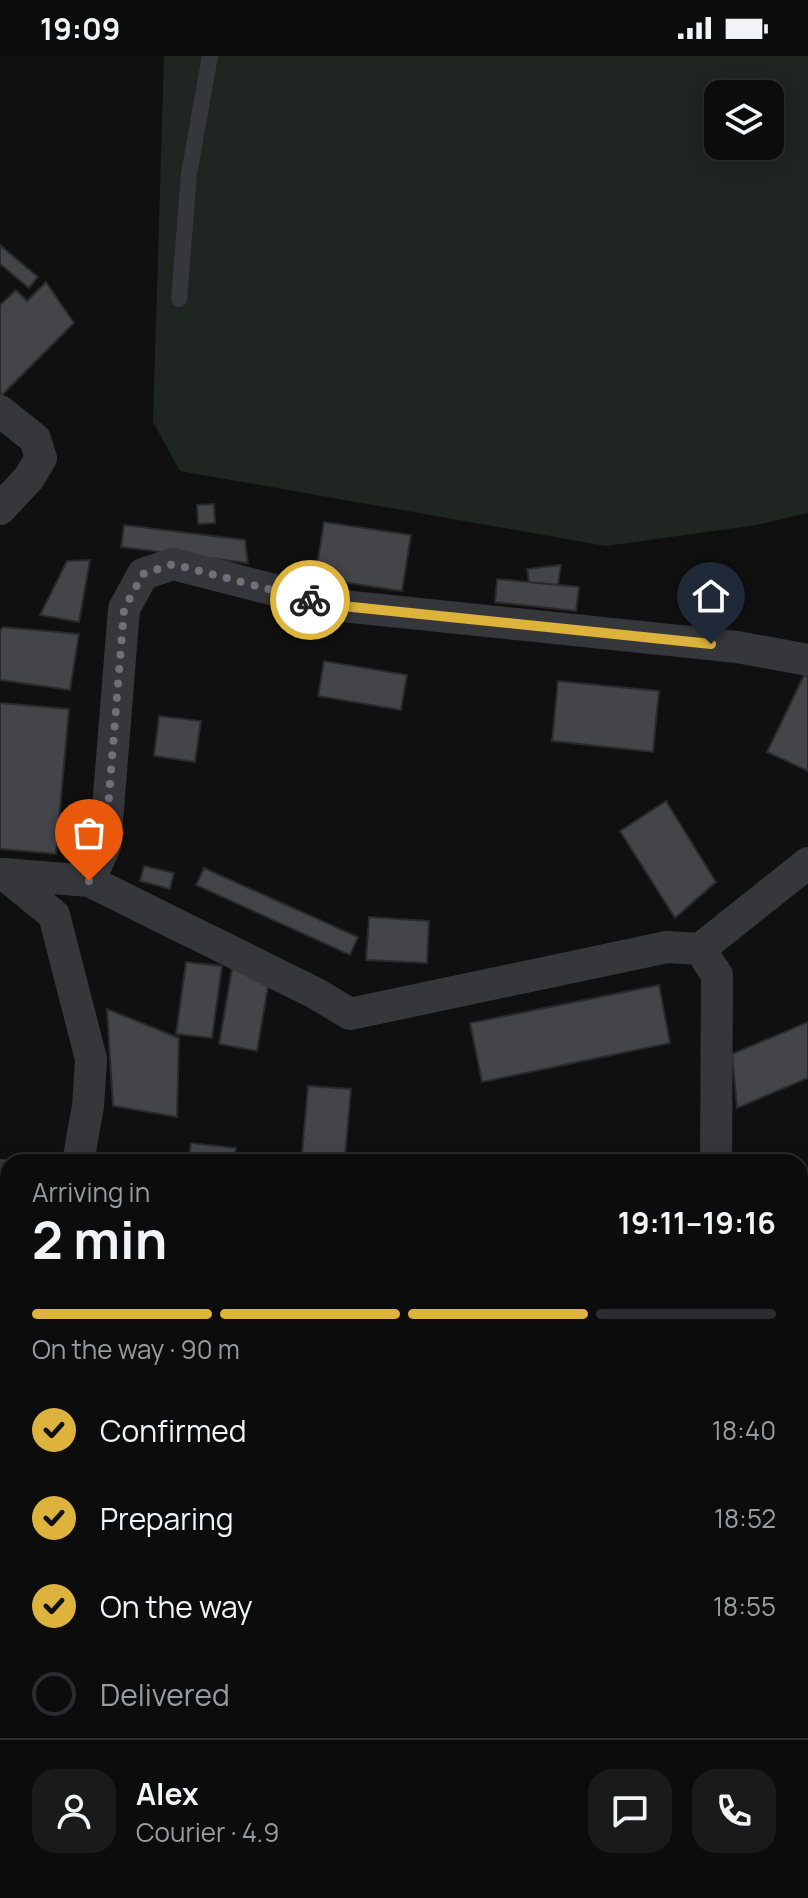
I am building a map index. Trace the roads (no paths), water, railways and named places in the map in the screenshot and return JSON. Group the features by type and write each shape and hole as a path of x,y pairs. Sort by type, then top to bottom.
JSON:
{"street":[{"path":"0,411 35,439 41,458 29,478 0,509"},
{"path":"89,881 105,846 124,609 143,574 173,564 333,605 737,647 808,660"},
{"path":"2,874 89,881 315,993 350,1014 667,947 700,949 808,863"},
{"path":"2,874 54,915 91,1059 88,1106 79,1154"},
{"path":"700,949 717,975 716,1154"}],"lane":[{"path":"179,299 189,174 210,56"}]}
